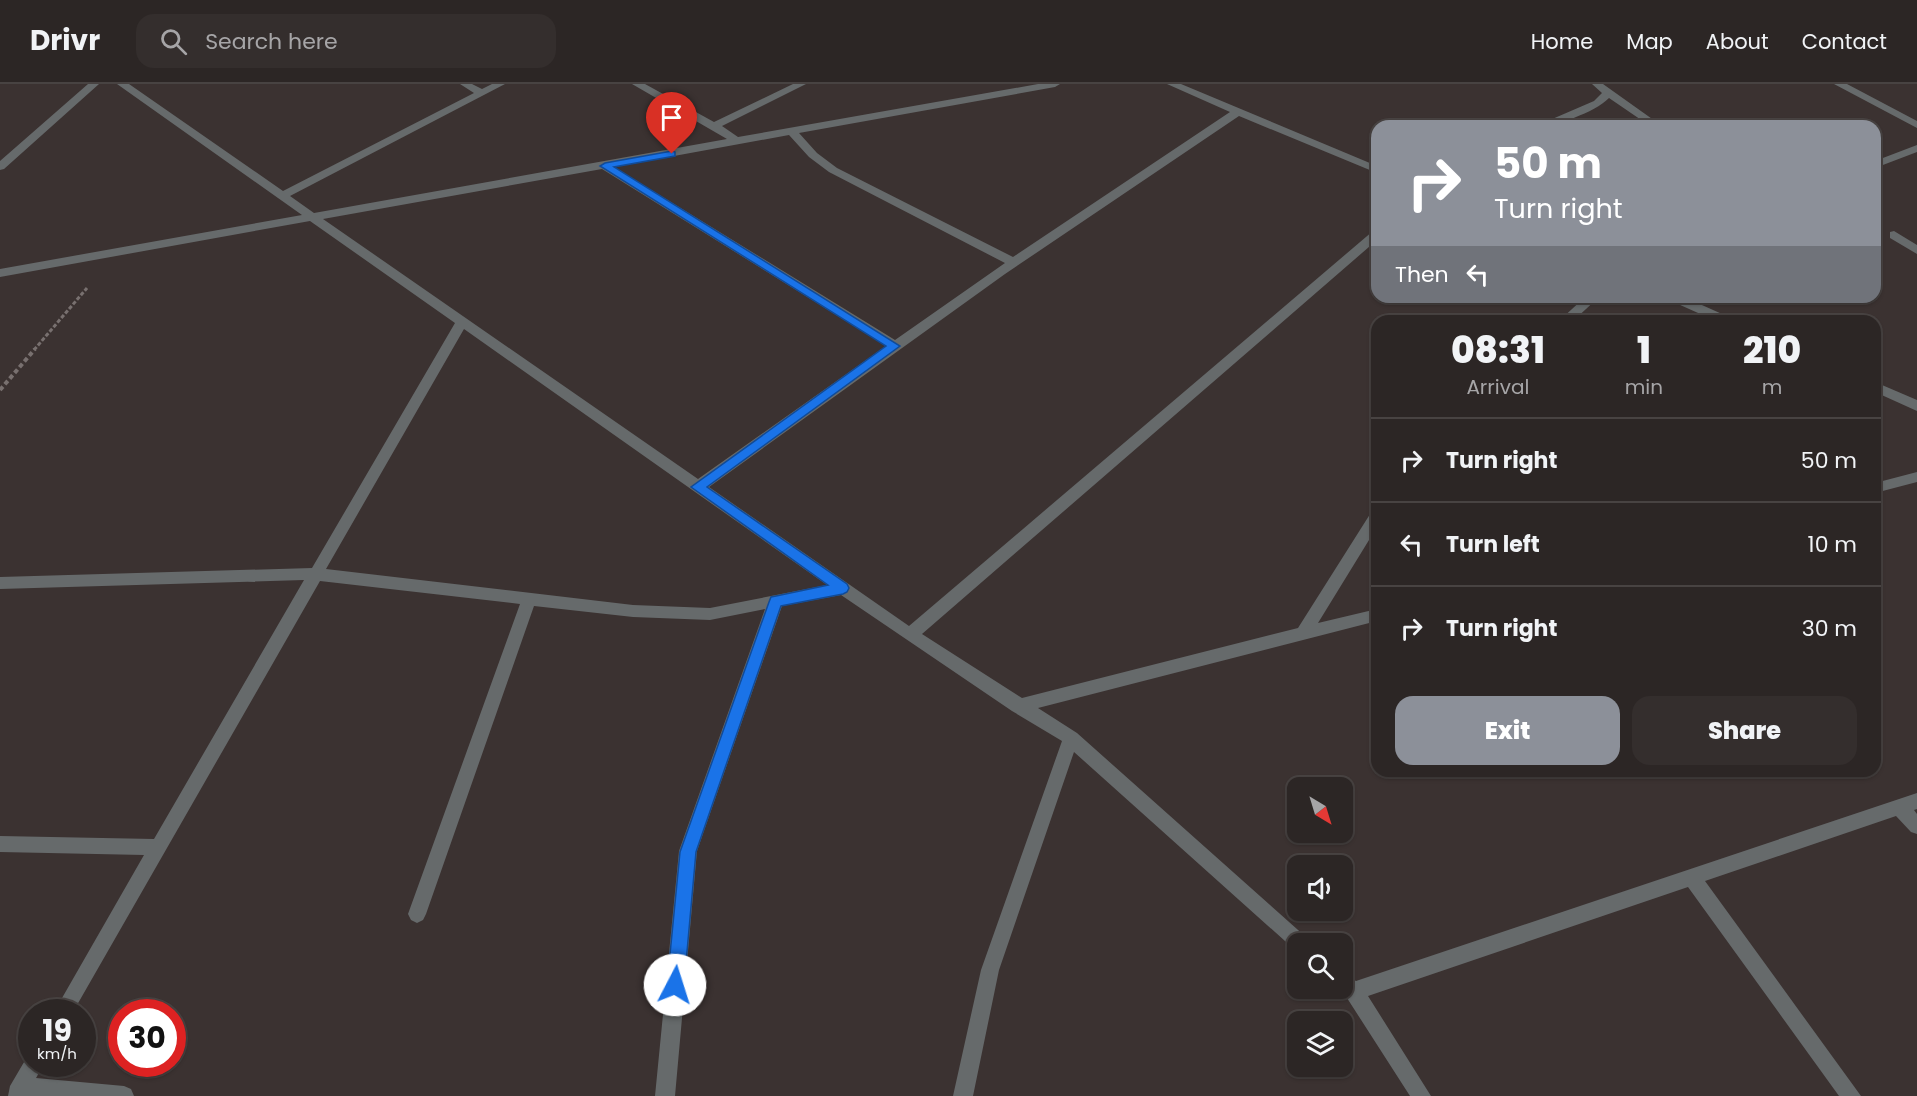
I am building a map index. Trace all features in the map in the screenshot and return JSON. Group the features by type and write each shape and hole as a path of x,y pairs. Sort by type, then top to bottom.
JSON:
{"street":[{"path":"0,167 94,84"},
{"path":"122,84 910,635 1071,738 1289,933"},
{"path":"465,84 482,94"},
{"path":"282,196 500,84"},
{"path":"637,84 714,126 738,142"},
{"path":"775,84 787,90"},
{"path":"714,126 801,84"},
{"path":"0,273 1055,84"},
{"path":"1172,84 1371,167"},
{"path":"1597,84 1648,120"},
{"path":"1839,84 1917,124"},
{"path":"1556,120 1598,103 1608,93"},
{"path":"698,487 1013,262 1239,111"},
{"path":"792,132 813,155 832,170 1013,262"},
{"path":"1881,163 1917,148"},
{"path":"605,166 895,346"},
{"path":"1894,236 1917,250"},
{"path":"910,635 1371,239"},
{"path":"1572,315 1586,303"},
{"path":"1686,303 1714,315"},
{"path":"70,999 462,321"},
{"path":"1881,390 1917,406"},
{"path":"1881,486 1917,477"},
{"path":"1304,634 1371,525"},
{"path":"0,583 315,574 633,611 710,614 843,588"},
{"path":"417,914 529,600"},
{"path":"665,1096 688,852 776,602"},
{"path":"1018,705 1371,617"},
{"path":"963,1096 990,970 1071,738"},
{"path":"1353,984 1691,877 1917,801"},
{"path":"1899,807 1917,826"},
{"path":"0,844 158,846"},
{"path":"1691,877 1851,1096"},
{"path":"1353,994 1421,1096"},
{"path":"27,1077 18,1092 124,1096"}],"path":[{"path":"0,390 118,252"}],"route":[{"path":"672,154 605,166 895,346 698,487 843,588 776,602 688,852 675,985"}]}
